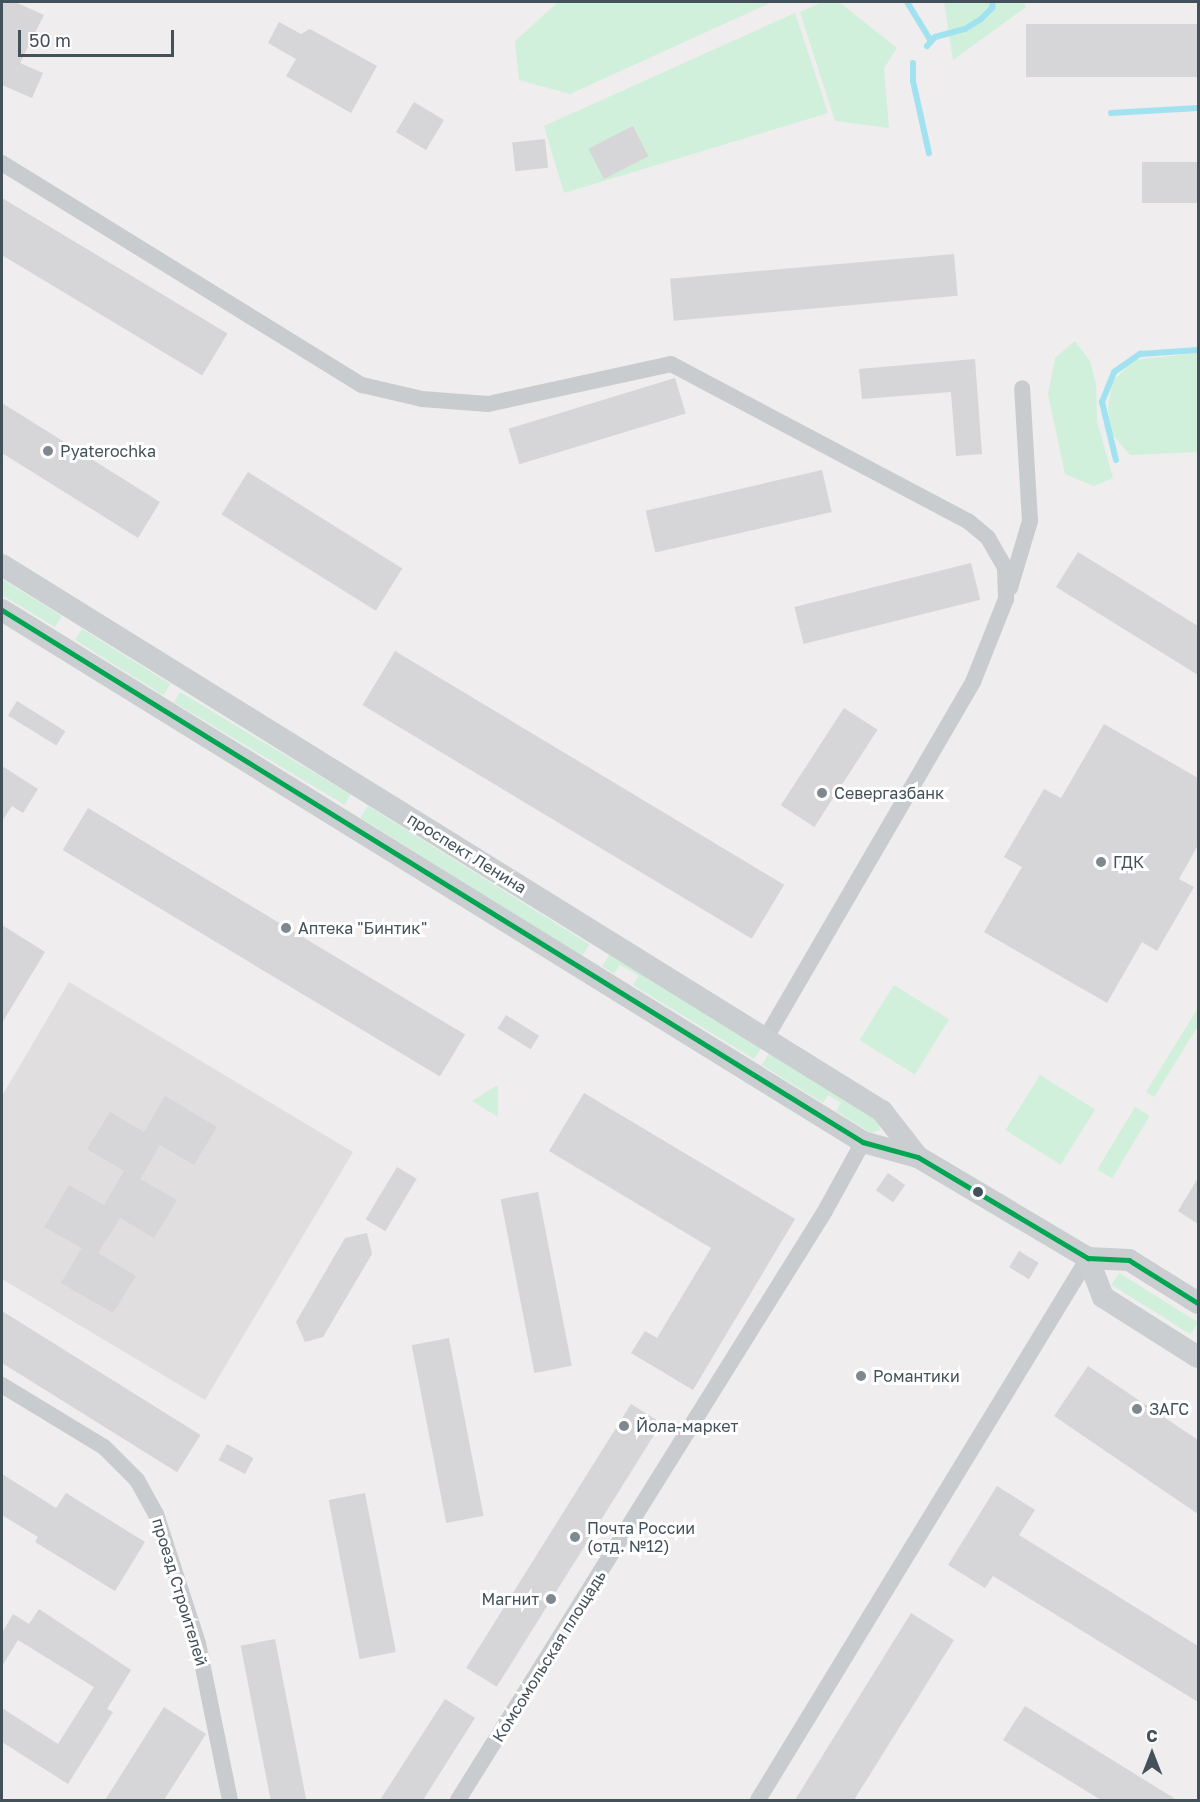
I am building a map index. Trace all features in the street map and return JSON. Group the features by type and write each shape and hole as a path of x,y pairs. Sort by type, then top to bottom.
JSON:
{"main road":[{"name":"проспект Ленина","path":"2,566 882,1111 918,1157"},
{"name":"проспект Ленина","path":"2,610 862,1142 918,1157 1088,1258 1129,1260 1198,1304"},
{"path":"1088,1258 1103,1298 1198,1357"}],"street":[{"path":"2,163 362,385 422,399 488,404 671,364 968,522 988,538 1005,568 1006,599"},
{"path":"766,1038 973,682 1006,599 1030,521 1022,388"},
{"name":"Комсомольская площадь","path":"458,1800 812,1231 862,1142"},
{"path":"758,1800 1088,1258"},
{"name":"проезд Строителей","path":"2,1385 104,1447 136,1480 156,1514 198,1643 230,1800"}],"shaded area":[{"path":"69,982 353,1152 205,1400 2,1279 2,1096"}],"green space":[{"path":"558,2 772,2 570,94 519,80 515,41"},
{"path":"823,2 839,2 897,48 884,68 889,128 835,121 800,12"},
{"path":"944,2 1024,2 1026,7 953,60"},
{"path":"795,13 828,113 564,193 544,126"},
{"path":"1075,341 1090,361 1096,384 1097,421 1113,478 1094,486 1065,474 1048,394 1055,358"},
{"path":"1198,353 1198,452 1130,455 1112,434 1108,409 1112,382 1134,360"},
{"path":"2,579 62,616 55,627 2,595"},
{"path":"82,629 170,684 163,695 75,640"},
{"path":"180,692 351,794 344,805 174,702"},
{"path":"368,806 589,944 582,956 361,818"},
{"path":"610,954 762,1047 754,1059 633,985 639,976 620,965 614,974 602,966"},
{"path":"894,985 949,1019 915,1075 860,1040"},
{"path":"1198,1008 1198,1026 1154,1097 1146,1092"},
{"path":"769,1053 878,1120 880,1130 871,1133 836,1111 841,1103 828,1095 823,1103 762,1065"},
{"path":"1040,1075 1095,1109 1061,1165 1006,1130"},
{"path":"498,1085 498,1117 472,1101"},
{"path":"1135,1107 1150,1116 1112,1178 1097,1170"},
{"path":"1119,1273 1198,1322 1190,1334 1112,1285"}],"building":[{"path":"2,2 15,2 44,15 20,63 43,73 32,98 2,85"},
{"path":"279,22 301,34 310,29 377,66 351,113 286,76 296,59 268,43"},
{"path":"1026,24 1198,24 1198,77 1026,77"},
{"path":"414,102 444,120 426,150 396,132"},
{"path":"633,126 648,156 604,179 588,149"},
{"path":"545,139 548,168 515,171 512,142"},
{"path":"1142,162 1198,162 1198,203 1142,203"},
{"path":"2,198 227,333 202,375 2,255"},
{"path":"954,254 958,296 674,321 670,279"},
{"path":"975,359 982,454 956,456 951,392 862,399 859,369"},
{"path":"675,378 686,413 519,464 509,429"},
{"path":"2,403 160,502 138,538 2,453"},
{"path":"822,470 832,512 655,553 646,511"},
{"path":"248,472 402,568 376,611 222,514"},
{"path":"1078,552 1198,626 1198,675 1056,587"},
{"path":"971,563 980,600 804,644 794,607"},
{"path":"395,651 784,885 752,939 363,705"},
{"path":"17,701 65,731 56,746 8,715"},
{"path":"844,708 878,730 814,827 781,805"},
{"name":"ГДК","path":"1104,724 1198,778 1198,845 1179,879 1194,887 1157,951 1142,942 1107,1003 984,932 1022,867 1004,857 1044,789 1061,798"},
{"path":"2,766 38,789 23,813 12,806 2,821"},
{"path":"88,808 465,1035 440,1077 63,850"},
{"path":"2,925 45,952 2,1023"},
{"path":"506,1015 539,1036 531,1049 498,1029"},
{"path":"584,1093 795,1219 693,1390 631,1353 645,1331 657,1338 711,1248 549,1151"},
{"path":"165,1096 217,1127 194,1165 160,1145 140,1179 177,1200 154,1238 120,1218 98,1253 136,1276 113,1313 61,1283 82,1248 44,1227 69,1185 104,1205 124,1171 87,1149 110,1112 144,1132"},
{"path":"397,1167 417,1179 385,1231 366,1219"},
{"path":"888,1173 905,1185 893,1202 876,1190"},
{"path":"1198,1178 1198,1224 1178,1211"},
{"path":"538,1192 572,1366 534,1373 501,1199"},
{"path":"367,1233 372,1254 323,1337 305,1342 296,1322 345,1238"},
{"path":"1019,1251 1039,1263 1029,1279 1009,1267"},
{"path":"2,1311 200,1435 177,1472 2,1363"},
{"path":"449,1338 484,1516 446,1523 412,1345"},
{"path":"1088,1366 1198,1440 1198,1514 1054,1416"},
{"path":"631,1404 662,1423 497,1687 466,1668"},
{"path":"227,1444 253,1458 245,1474 219,1460"},
{"path":"2,1474 56,1508 66,1493 145,1542 115,1591 35,1542 38,1537 2,1515"},
{"path":"997,1486 1035,1510 1019,1535 1198,1646 1198,1702 993,1576 985,1588 948,1565"},
{"path":"365,1493 396,1652 360,1659 329,1500"},
{"path":"39,1609 131,1670 107,1709 113,1712 68,1784 2,1742 2,1708 58,1744 94,1687 18,1640 2,1666 2,1633 13,1614 29,1624"},
{"path":"911,1613 954,1640 854,1800 795,1800"},
{"path":"275,1639 306,1800 271,1800 241,1646"},
{"path":"445,1699 475,1718 423,1800 380,1800"},
{"path":"1025,1706 1177,1800 1101,1800 1003,1740"},
{"path":"164,1707 206,1734 164,1800 105,1800"}],"waterway":[{"path":"907,2 931,41"},
{"path":"927,46 935,37 965,29 981,19 992,8 993,2"},
{"path":"913,63 913,81 929,153"},
{"path":"1111,113 1198,108"},
{"path":"1116,460 1102,402 1114,372 1140,354 1198,350"}],"transit line":[{"path":"2,610 863,1142 918,1157 1088,1258 1129,1260 1198,1303"}],"place":[{"name":"Pyaterochka","path":"48,451"},
{"name":"Севергазбанк","path":"822,793"},
{"name":"ГДК","path":"1101,862"},
{"name":"Аптека \"Бинтик\"","path":"286,928"},
{"name":"Романтики","path":"861,1376"},
{"name":"ЗАГС","path":"1137,1409"},
{"name":"Йола-маркет","path":"624,1426"},
{"name":"Почта России (отд. №12)","path":"575,1537"},
{"name":"Магнит","path":"551,1599"}]}
